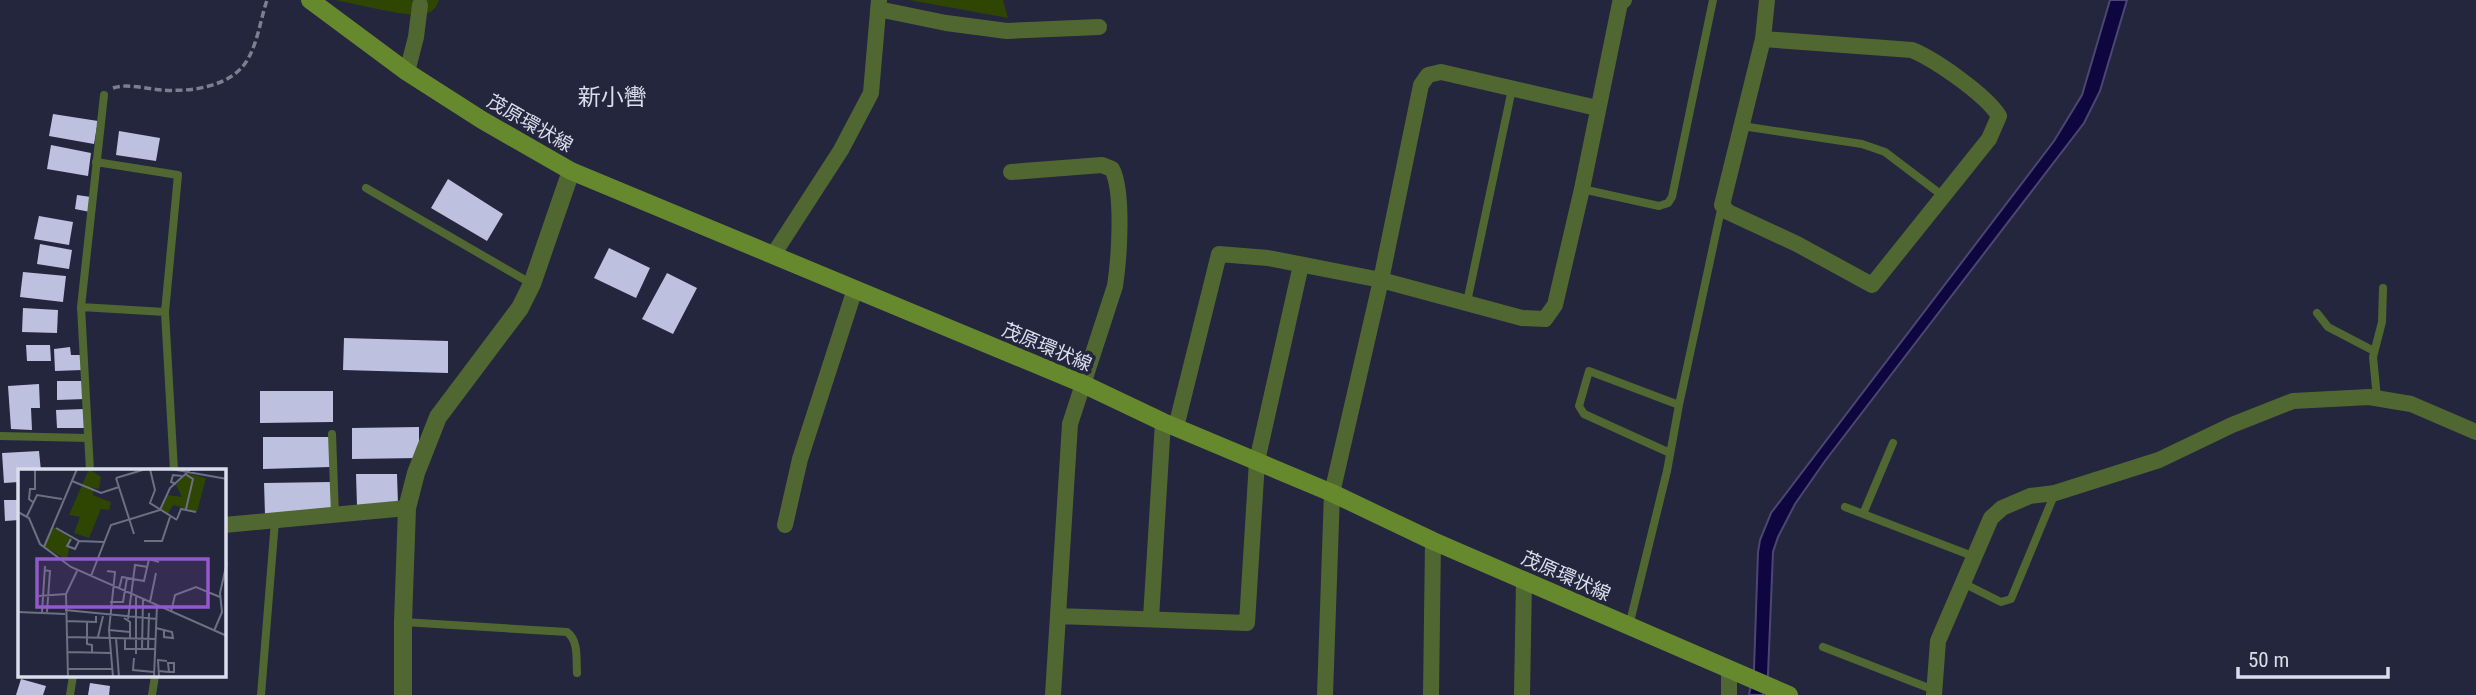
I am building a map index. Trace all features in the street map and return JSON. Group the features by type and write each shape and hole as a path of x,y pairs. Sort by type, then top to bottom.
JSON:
{"main road":[{"name":"茂原環状線","path":"310,0 407,72 482,120 571,171 1083,384 1169,424 1332,493 1433,541 1785,693"}],"street":[{"path":"1763,39 1912,50 1926,56 1993,106 1999,116 1997,126 1872,285 1797,244 1728,212 1722,205 1763,39 1767,0"},
{"path":"1151,618 1169,424 1219,254 1268,258 1381,280 1522,318 1545,319 1555,305 1582,189 1618,1"},
{"path":"773,255 841,150 871,93 879,4 946,23 1007,31 1099,27"},
{"path":"407,72 416,37 420,5"},
{"path":"1325,695 1332,493 1381,280 1420,85 1428,75 1441,72 1597,108"},
{"path":"1011,172 1102,165 1112,169 1119,189 1115,286 1070,424 1053,695"},
{"path":"403,695 402,622 407,508 416,473 438,417 520,308 532,284 571,171"},
{"path":"1058,617 1247,623 1257,461 1301,265"},
{"path":"785,525 800,459 855,289"},
{"path":"1934,692 1938,641 1992,518 2002,508 2030,496 2055,493 2159,460 2232,425 2294,401 2377,398 2410,404 2476,432"},
{"path":"226,525 407,508"},
{"path":"1431,695 1433,541"},
{"path":"1522,695 1524,580"},
{"path":"1729,670 1729,695"}],"lane":[{"path":"1582,189 1659,206 1668,204 1672,197 1713,0"},
{"path":"1466,302 1511,89"},
{"path":"90,469 81,307 104,95"},
{"path":"1742,126 1862,144 1885,152 1943,196"},
{"path":"96,162 178,175 165,312 174,469"},
{"path":"366,188 532,284"},
{"path":"1629,626 1671,453 1722,205"},
{"path":"2377,398 2374,351 2382,322 2383,288"},
{"path":"81,307 165,312"},
{"path":"2317,313 2328,327 2374,351"},
{"path":"1671,453 1584,415 1580,406 1589,371 1679,405"},
{"path":"332,434 335,515"},
{"path":"0,436 88,438"},
{"path":"1863,514 1893,443"},
{"path":"1963,583 2001,602 2011,599 2055,493"},
{"path":"1845,507 1975,556"},
{"path":"261,695 275,521"},
{"path":"402,622 567,632 575,643 577,673"},
{"path":"1823,647 1934,692"}],"path":[{"path":"104,95 120,86 164,91 199,89 234,75 250,57 267,0"}],"green space":[{"path":"335,0 439,0 429,12 415,14"},
{"path":"909,0 1003,0 1008,18"}],"shaded area":[{"path":"2110,0 2127,0 2100,91 2084,123 1795,504 1773,552 1768,674 1763,695 1749,695 1754,669 1758,552 1771,513 2054,141 2082,95"}],"building":[{"path":"53,114 98,121 94,144 49,136"},
{"path":"119,131 160,138 156,161 116,155"},
{"path":"51,145 91,153 88,176 47,169"},
{"path":"448,179 503,214 487,241 431,208"},
{"path":"77,195 91,197 90,212 75,209"},
{"path":"39,216 73,222 69,245 34,239"},
{"path":"40,244 72,250 69,269 37,264"},
{"path":"609,248 650,268 636,298 594,278"},
{"path":"23,272 66,276 63,302 20,297"},
{"path":"667,273 697,288 673,334 642,319"},
{"path":"23,308 58,310 57,333 22,332"},
{"path":"344,338 448,341 448,373 343,370"},
{"path":"26,345 50,345 51,361 27,361"},
{"path":"70,347 71,355 81,355 82,370 55,371 54,349"},
{"path":"57,381 84,381 85,399 57,400"},
{"path":"39,384 40,408 31,408 32,430 11,429 8,386"},
{"path":"260,391 333,391 333,422 260,423"},
{"path":"84,409 84,428 57,428 56,410"},
{"path":"419,427 419,458 352,459 352,428"},
{"path":"263,437 330,437 330,467 263,469"},
{"path":"39,451 41,469 18,469 18,482 4,483 2,453"},
{"path":"356,474 397,474 398,504 357,506"},
{"path":"331,482 332,513 265,514 264,483"},
{"path":"4,500 18,500 18,520 5,521"},
{"path":"21,679 46,686 43,695 16,695"},
{"path":"90,683 110,686 109,695 88,695"}],"district":[{"name":"新小轡","path":"612,97"}]}
